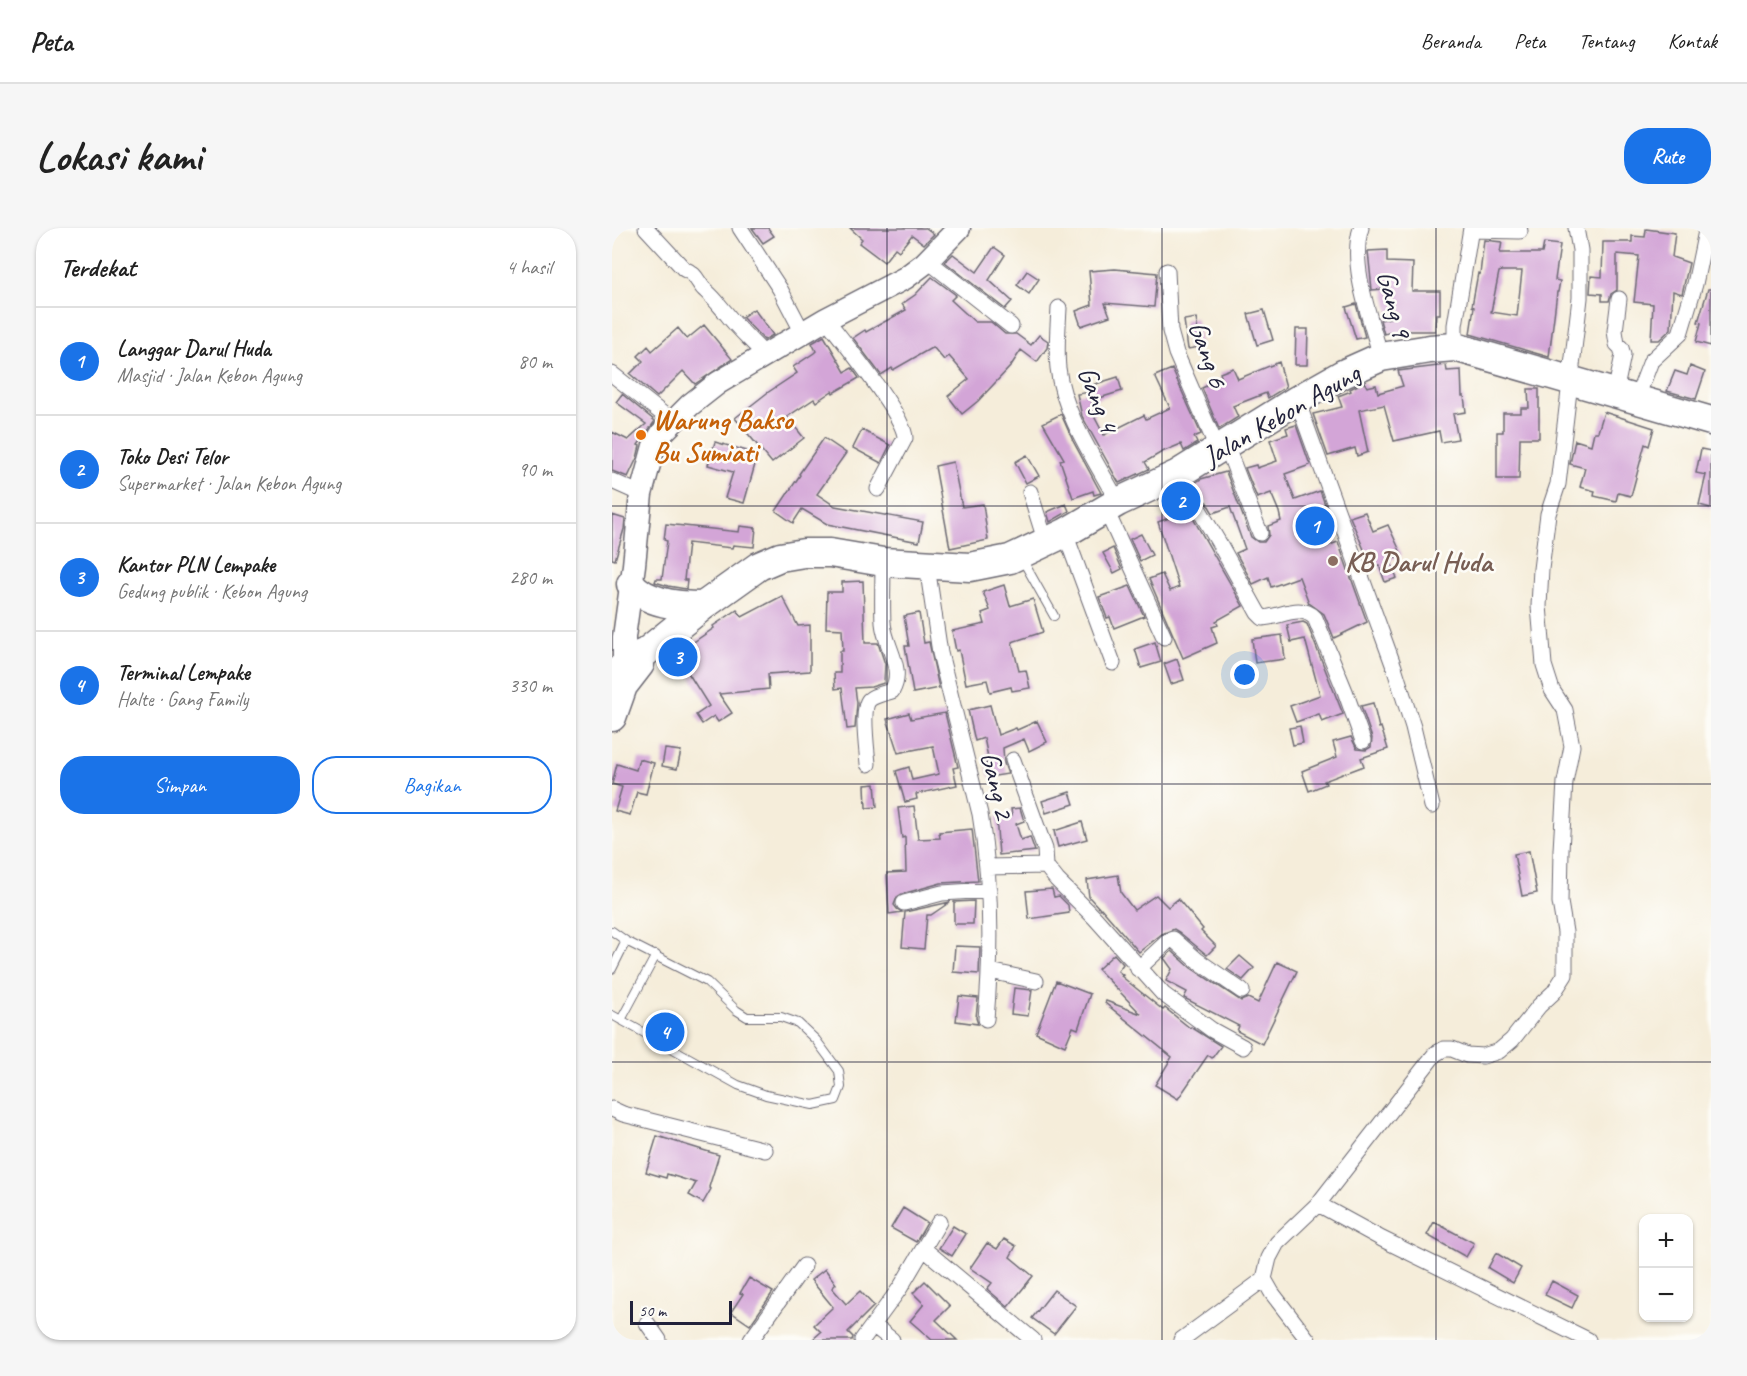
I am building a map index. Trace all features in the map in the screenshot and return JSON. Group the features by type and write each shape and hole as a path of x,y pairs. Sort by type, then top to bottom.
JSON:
{"highway":[{"name":"Jalan Kebon Agung","path":"625,672 703,606 759,566 780,557 804,553 830,554 883,562 970,567 991,564 1020,555 1178,474 1297,400 1381,357 1455,347 1711,421"},
{"path":"631,584 642,594 656,600 676,605 703,606"},
{"path":"612,717 625,672"}],"main road":[{"path":"625,672 624,637 641,494 654,446 662,433 690,405 718,383 826,319 905,278 927,260 958,228"}],"street":[{"path":"645,228 684,269 698,277 706,291 717,299 724,312 765,355"},
{"path":"740,228 780,289 803,333"},
{"name":"Gang 9","path":"1361,228 1358,253 1361,282 1381,357"},
{"path":"1181,1340 1264,1280 1269,1258 1277,1243 1318,1204 1435,1054 1444,1049 1452,1049 1467,1055 1483,1056 1499,1051 1512,1040 1539,1006 1554,992 1565,975 1565,933 1560,902 1561,850 1565,782 1572,746 1565,710 1552,690 1544,665 1539,606 1548,514 1558,484 1580,298 1580,250 1576,228"},
{"path":"1455,347 1455,325 1471,229 1520,231"},
{"path":"1626,397 1651,360 1680,334 1695,284 1706,231"},
{"path":"927,260 1011,326"},
{"name":"Gang 6","path":"1167,271 1164,310 1176,353 1260,533"},
{"path":"1619,299 1615,331 1617,344 1623,355 1626,397"},
{"name":"Gang 4","path":"1059,308 1058,368 1062,391 1112,506 1164,637"},
{"path":"826,319 897,416 904,432 904,438 878,489"},
{"path":"612,374 673,422"},
{"path":"1297,400 1394,667 1413,727 1432,806"},
{"path":"1178,474 1258,613 1263,618 1271,618 1305,611 1315,618 1363,741"},
{"path":"612,481 641,494"},
{"path":"1030,492 1055,538 1113,663"},
{"path":"868,764 865,721 867,702 871,698 892,691 896,683 895,658 888,646 883,622 883,562"},
{"name":"Gang 2","path":"927,566 940,653 980,814 987,867 990,971 986,1019"},
{"path":"1013,760 1045,849 1046,866 1163,994 1212,1030 1243,1047"},
{"path":"987,867 1046,866"},
{"path":"904,903 942,893 988,890"},
{"path":"1138,969 1173,939 1197,960 1242,991"},
{"path":"990,971 1036,981"},
{"path":"612,1109 623,1114 765,1150"},
{"path":"1318,1204 1382,1239 1588,1340"},
{"path":"862,1340 924,1249 939,1222"},
{"path":"924,1249 1033,1340"},
{"path":"751,1340 804,1266"},
{"path":"1264,1280 1308,1340"},
{"path":"647,1323 659,1340"},
{"path":"873,1325 892,1340"}],"lane":[{"path":"1020,555 1054,616"},
{"path":"612,931 626,941 707,982 736,1010 747,1017 781,1017 798,1023 816,1040 839,1071 841,1087 836,1100 813,1105 766,1095 738,1085 612,1015"},
{"path":"612,969 626,941"},
{"path":"621,1020 656,955"}],"building":[{"path":"752,228 768,228 774,236 763,243"},
{"path":"850,228 926,228 934,234 924,244 912,235 899,251 895,248 884,262 859,243 862,239"},
{"path":"1646,229 1675,233 1672,257 1689,263 1682,294 1673,291 1671,329 1659,340 1651,340 1653,304 1634,302 1639,256 1617,254 1617,290 1611,294 1609,301 1602,301 1602,294 1590,293 1591,276 1602,277 1603,242 1632,242 1632,236 1645,237"},
{"path":"1484,240 1502,242 1500,253 1542,253 1544,243 1560,245 1555,280 1560,281 1549,357 1470,334 1474,307 1472,306 1478,273 1480,274","holes":["1522,271 1517,316 1491,312 1499,272"]},
{"path":"994,247 1005,255 989,280 1012,301 1005,309 945,262 953,254 977,272"},
{"path":"1387,250 1387,262 1413,263 1412,291 1440,291 1440,314 1436,314 1435,331 1384,334 1380,320 1390,318 1384,289 1372,290 1368,251"},
{"path":"1115,269 1157,273 1154,307 1105,303 1110,316 1081,326 1076,311 1092,305 1089,271"},
{"path":"1027,271 1039,279 1029,294 1017,285"},
{"path":"932,277 956,295 951,300 975,322 991,322 1005,334 1016,334 1031,345 1039,335 1048,341 1047,348 1037,362 1021,350 1010,367 978,401 962,414 948,396 969,379 949,356 944,360 933,347 881,375 853,338 906,310 902,304 915,295"},
{"path":"1708,289 1711,289 1711,346 1696,342 1701,323 1698,322"},
{"path":"1356,304 1365,337 1356,339 1346,307"},
{"path":"754,309 773,335 764,340 742,317"},
{"path":"1264,310 1273,340 1257,345 1248,314"},
{"path":"1196,318 1200,347 1188,349 1184,320"},
{"path":"704,325 732,359 695,384 683,371 657,397 630,374 643,361 638,356 648,346 652,351 678,328 687,339"},
{"path":"1296,329 1308,329 1307,365 1295,365"},
{"path":"824,336 845,372 852,368 859,378 833,393 832,391 816,402 814,399 787,417 804,438 772,463 735,418 797,373 793,367 816,351 812,343"},
{"path":"1279,362 1286,387 1268,398 1266,393 1233,406 1238,417 1219,429 1202,388 1222,379 1220,373 1233,368 1238,379"},
{"path":"1446,365 1447,371 1461,370 1462,396 1464,396 1466,412 1453,414 1458,439 1441,442 1439,431 1394,441 1384,405 1359,410 1368,452 1357,456 1355,448 1328,456 1313,414 1342,407 1338,396 1364,382 1367,387 1376,385 1378,393 1403,386 1398,371"},
{"path":"1690,366 1705,372 1696,399 1667,391 1675,371 1687,375"},
{"path":"1172,369 1201,434 1194,437 1197,443 1184,451 1181,444 1162,452 1145,462 1149,469 1119,483 1082,416 1077,394 1090,392 1095,418 1104,435 1144,415 1146,419 1170,408 1155,376"},
{"path":"1118,377 1122,391 1093,400 1089,386"},
{"path":"1528,389 1539,389 1539,438 1520,438 1519,479 1497,479 1497,432 1503,432 1503,413 1521,413 1521,408 1529,408"},
{"path":"622,394 655,421 638,445 640,446 637,458 628,477 612,471 612,432 628,440 646,424 616,402"},
{"path":"1604,412 1654,428 1649,446 1645,444 1631,496 1618,493 1616,501 1594,496 1595,491 1580,487 1585,468 1570,464 1575,440 1591,445 1594,432 1598,432"},
{"path":"1061,414 1101,493 1094,495 1093,491 1073,498 1060,460 1064,459 1043,423"},
{"path":"1296,425 1310,465 1285,474 1295,500 1320,491 1327,510 1327,546 1338,542 1367,622 1334,638 1324,614 1309,603 1299,577 1271,587 1268,577 1253,584 1236,553 1245,549 1230,507 1213,513 1195,483 1226,472 1251,537 1258,542 1264,542 1269,535 1268,526 1281,521 1279,512 1271,493 1257,498 1245,468 1256,465 1257,468 1277,461 1270,440 1288,434 1286,428"},
{"path":"862,430 890,445 881,463 853,448"},
{"path":"824,438 846,453 817,494 835,506 923,522 919,542 827,524 802,509 793,523 776,511"},
{"path":"715,442 758,454 744,503 725,498 733,472 708,465"},
{"path":"1701,449 1711,451 1711,508 1699,505 1706,475 1696,473"},
{"path":"1027,455 1039,476 1026,483 1015,462"},
{"path":"953,462 962,507 983,504 988,540 950,548 935,466"},
{"path":"1178,492 1243,606 1216,621 1218,625 1212,627 1217,643 1183,658 1149,579 1162,574 1170,591 1179,587 1158,522 1180,514 1173,495"},
{"path":"1066,504 1069,511 1050,522 1047,512"},
{"path":"1365,512 1373,531 1388,525 1402,555 1390,560 1397,578 1385,582 1379,565 1372,568 1350,517"},
{"path":"612,515 625,519 615,560 612,559"},
{"path":"666,524 739,532 740,526 756,528 754,547 733,545 732,548 688,543 684,580 687,580 686,589 668,586 655,582 656,579 662,579 667,541 664,540"},
{"path":"1141,534 1152,555 1140,561 1130,539"},
{"path":"1113,548 1122,569 1114,573 1103,553"},
{"path":"863,581 865,643 878,643 885,664 884,683 855,688 857,703 855,728 847,729 842,688 835,689 834,673 840,673 840,651 843,651 842,629 826,628 827,592 842,592 842,582"},
{"path":"1004,585 1010,606 1033,599 1043,632 1012,642 1019,671 1026,670 1030,688 1012,691 1011,687 990,692 987,680 966,684 959,650 956,651 952,631 985,624 982,613 990,610 983,592"},
{"path":"1130,586 1144,616 1114,628 1110,617 1107,618 1099,597"},
{"path":"782,596 798,626 810,625 810,671 768,674 769,689 719,694 732,713 718,722 714,716 702,724 696,715 709,706 682,663 677,666 669,656 680,648 682,650 737,610 742,617"},
{"path":"919,613 924,643 929,642 939,688 913,693 905,646 909,646 904,616"},
{"path":"1303,622 1307,624 1343,714 1322,722 1319,714 1296,722 1290,706 1320,695 1305,639 1291,642 1287,625"},
{"path":"1282,635 1285,659 1255,663 1252,639"},
{"path":"1155,642 1161,662 1141,668 1135,649"},
{"path":"1177,659 1184,680 1171,684 1164,664"},
{"path":"1373,703 1379,728 1381,727 1388,749 1361,758 1364,766 1324,781 1326,784 1309,791 1302,771 1337,757 1333,742 1351,737 1357,749 1366,750 1371,747 1372,738 1361,706"},
{"path":"990,705 998,735 1037,721 1047,742 1029,751 1024,739 1003,748 1004,763 1008,774 989,777 986,762 989,762 984,738 975,741 968,710"},
{"path":"909,713 911,719 945,713 958,767 953,768 957,785 916,794 917,799 905,802 896,771 909,767 912,780 939,774 933,746 898,753 887,719"},
{"path":"1300,726 1303,743 1293,745 1289,728"},
{"path":"665,749 681,751 677,769 662,766"},
{"path":"639,759 654,763 646,794 637,792 630,815 615,811 622,787 612,784 617,764 636,770"},
{"path":"875,784 877,807 866,808 865,785"},
{"path":"1070,792 1074,804 1046,813 1042,801"},
{"path":"914,806 918,839 940,838 939,832 972,829 978,881 941,883 902,894 897,897 894,905 902,912 889,914 887,873 906,872 905,837 902,838 898,808"},
{"path":"1020,808 1024,821 1016,824 1021,840 1030,837 1035,851 999,855 996,817 1012,815 1011,809"},
{"path":"1082,822 1087,839 1058,847 1054,831"},
{"path":"1529,851 1537,893 1522,896 1514,854"},
{"path":"1118,875 1121,893 1134,910 1156,895 1168,907 1178,899 1203,929 1201,931 1216,946 1207,955 1174,929 1162,934 1139,952 1089,897 1087,880"},
{"path":"1052,889 1054,897 1059,896 1068,905 1069,913 1029,919 1026,891"},
{"path":"974,901 973,924 954,924 954,902"},
{"path":"950,902 931,915 927,915 924,949 902,947 905,912"},
{"path":"955,946 980,947 979,974 953,972"},
{"path":"1172,951 1191,968 1241,1001 1248,998 1258,1003 1277,962 1297,971 1262,1044 1237,1031 1239,1026 1184,998 1187,992 1166,981 1172,969 1164,958"},
{"path":"1114,954 1123,964 1118,971 1123,975 1121,976 1163,1010 1165,1008 1190,1028 1221,1046 1212,1058 1208,1055 1178,1099 1155,1085 1172,1057 1105,1003 1106,1001 1141,1014 1098,969"},
{"path":"1240,956 1254,968 1243,980 1227,969"},
{"path":"1056,981 1090,994 1078,1029 1073,1027 1065,1046 1036,1033"},
{"path":"1014,988 1032,990 1028,1016 1011,1014"},
{"path":"959,996 978,998 976,1018 978,1024 956,1021"},
{"path":"657,1136 719,1155 709,1187 711,1189 703,1203 689,1195 696,1183 667,1174 666,1178 646,1172"},
{"path":"903,1208 927,1223 916,1242 891,1228"},
{"path":"1434,1222 1474,1243 1466,1257 1427,1235"},
{"path":"953,1226 966,1234 952,1256 939,1248"},
{"path":"1004,1239 1016,1246 1010,1257 1033,1276 1008,1307 987,1289 992,1283 970,1268 987,1243 997,1249"},
{"path":"1496,1253 1521,1268 1513,1283 1488,1268"},
{"path":"825,1269 836,1284 832,1288 846,1304 860,1291 874,1306 848,1332 853,1337 852,1340 812,1340 821,1332 814,1325 833,1307 811,1280"},
{"path":"749,1278 773,1292 750,1325 731,1312 743,1294 740,1293"},
{"path":"925,1281 950,1306 936,1320 957,1340 932,1340 910,1321 924,1304 913,1293"},
{"path":"1552,1281 1578,1295 1572,1308 1545,1295"},
{"path":"1054,1290 1076,1306 1054,1334 1032,1318"}],"place":[{"name":"Warung Bakso Bu Sumiati","path":"641,435"},
{"name":"Toko Desi Telor","path":"1181,501"},
{"name":"Langgar Darul Huda","path":"1315,526"},
{"name":"KB Darul Huda","path":"1333,561"},
{"name":"Kantor PLN Lempake","path":"678,657"},
{"name":"Terminal Lempake","path":"665,1032"}]}
